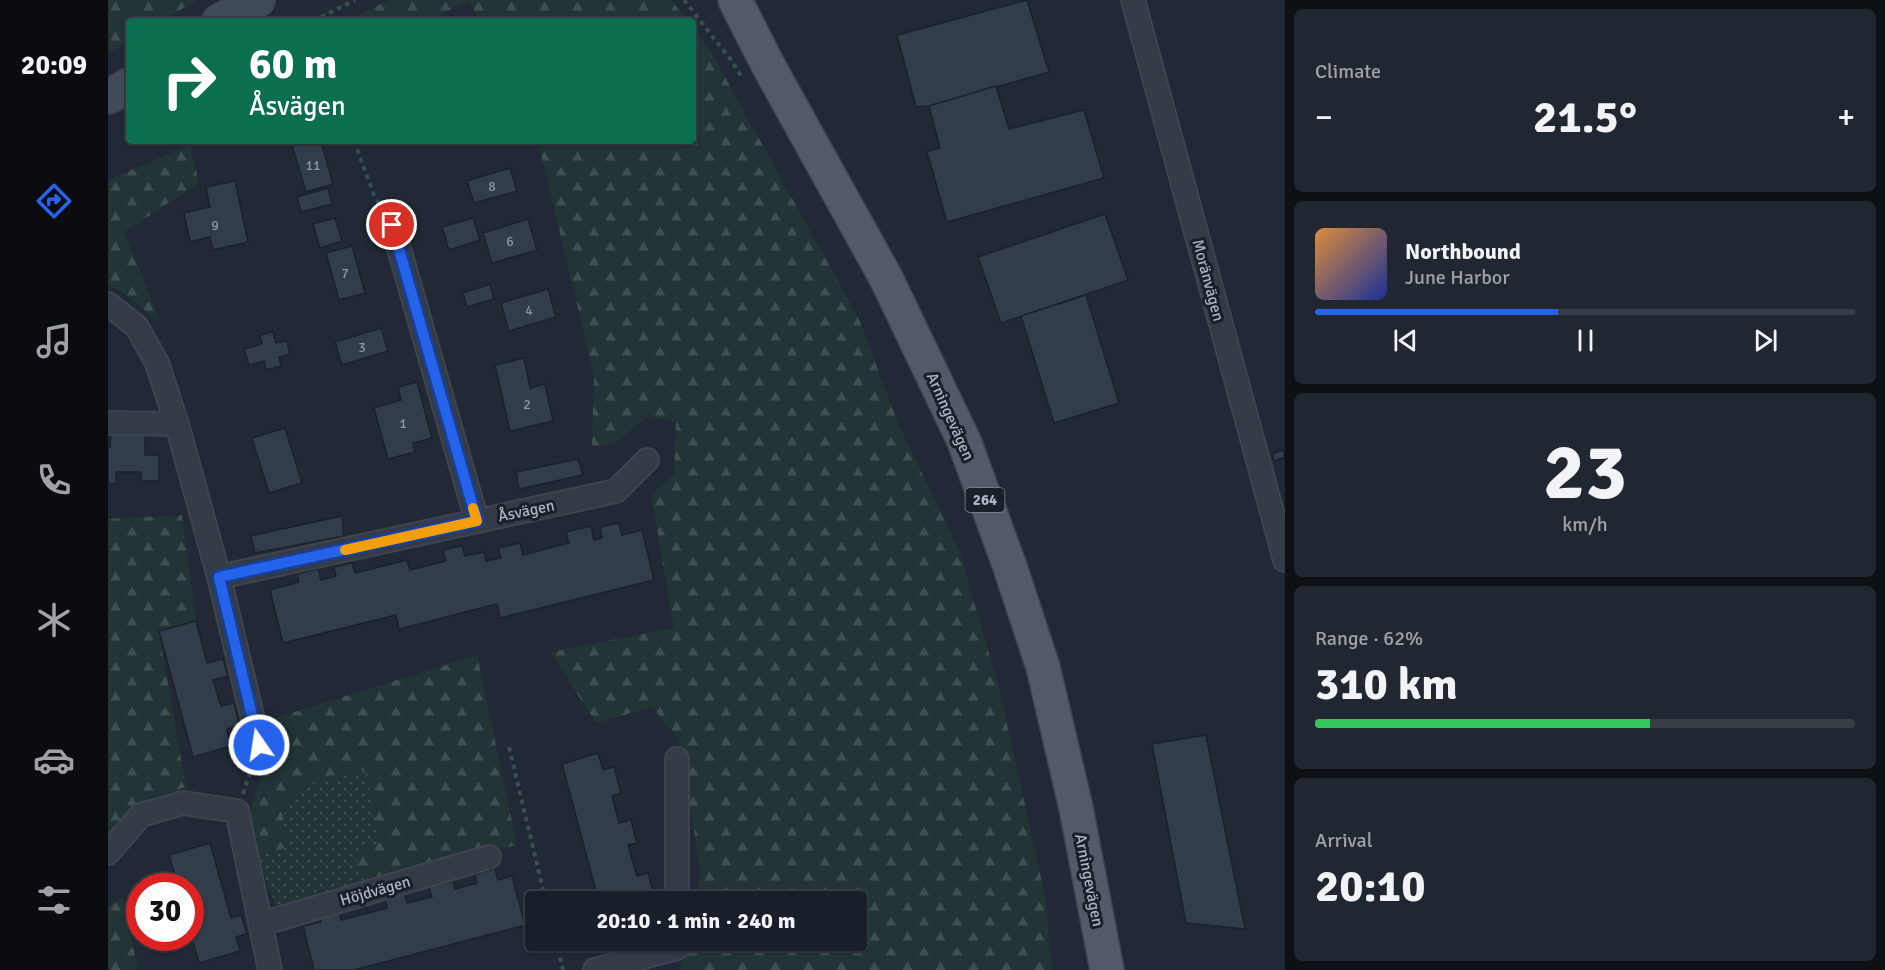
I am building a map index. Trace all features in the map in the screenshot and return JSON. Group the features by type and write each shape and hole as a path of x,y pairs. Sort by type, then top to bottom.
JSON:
{"main road":[{"path":"225,18 258,0"},
{"path":"249,18 278,0"},
{"name":"Arningevägen","path":"735,0 772,74 886,278 964,441 1009,564 1043,667 1076,808 1107,970"},
{"path":"108,82 126,72"},
{"path":"108,97 126,87"}],"street":[{"name":"Moränvägen","path":"1133,0 1285,560"},
{"path":"392,225 477,521"},
{"path":"108,303 137,327 157,363 177,424 219,577 259,745"},
{"path":"108,423 177,424"},
{"name":"Åsvägen","path":"219,577 616,491 647,460"},
{"path":"677,759 677,891"},
{"path":"108,853 141,814 183,803 237,812 270,970"},
{"name":"Höjdvägen","path":"261,924 489,857"},
{"path":"595,970 666,951"}],"path":[{"path":"319,18 355,0"},
{"path":"684,0 731,60 749,89"},
{"path":"355,144 374,195 392,225"},
{"path":"237,812 259,745"},
{"path":"509,747 543,891"},
{"path":"559,951 563,970"}],"green space":[{"path":"108,0 197,0 167,18 126,18 126,43 108,53"},
{"path":"389,0 671,0 686,18 478,18 469,1 432,18 351,18"},
{"path":"696,31 706,43 859,319 898,423 960,553 1000,692 1045,896 1052,970 681,970 685,951 867,951 867,891 697,891 701,873 679,739 652,707 596,723 550,652 674,628 651,494 674,475 676,422 648,416 613,445 592,446 594,376 539,144 696,144"},
{"path":"190,145 199,183 124,232 161,323 117,289 108,287 108,180"},
{"path":"182,515 196,621 159,632 186,787 150,798 119,822 108,844 108,519"},
{"path":"477,655 517,845 365,883 353,852 381,842 365,769 300,788 283,816 287,847 258,857 249,813 259,783 272,758 269,720"},
{"path":"366,769 381,842 365,883 278,912 258,857 287,847 283,816 300,788"},
{"path":"123,896 126,911 126,951 134,951 138,970 108,970 108,908"}],"building":[{"path":"1027,0 1049,72 929,106 916,107 897,35"},
{"path":"996,86 1009,129 1084,110 1104,178 947,222 927,152 940,148 929,106"},
{"path":"322,144 333,184 306,192 292,145"},
{"path":"510,168 517,191 474,203 467,181"},
{"path":"235,181 248,242 213,250 210,237 190,242 184,213 210,207 206,187"},
{"path":"328,188 332,204 301,212 297,197"},
{"path":"1105,214 1128,280 1001,323 978,257"},
{"path":"335,218 342,241 320,248 313,224"},
{"path":"473,218 480,240 449,250 442,227"},
{"path":"528,219 537,250 492,263 483,233"},
{"path":"352,246 365,293 339,300 326,253"},
{"path":"490,284 494,299 467,307 463,293"},
{"path":"548,289 556,317 509,331 501,303"},
{"path":"1086,295 1119,403 1054,423 1021,316"},
{"path":"381,328 388,351 342,365 335,342"},
{"path":"273,332 276,343 287,341 290,354 279,357 281,366 266,370 264,361 249,365 244,349 262,344 260,335"},
{"path":"524,358 530,388 545,384 553,421 510,431 495,365"},
{"path":"417,382 432,438 413,443 415,452 388,459 374,408 401,400 398,387"},
{"path":"285,428 302,483 269,493 252,438"},
{"path":"111,432 145,432 145,455 159,455 159,481 141,481 141,472 116,472 116,484 108,483 108,447 110,447"},
{"path":"1283,450 1285,457 1274,461 1272,454"},
{"path":"578,459 583,475 519,489 516,472"},
{"path":"342,516 344,536 255,553 251,536"},
{"path":"619,523 622,535 642,530 654,580 500,618 497,604 399,629 396,615 283,643 270,590 299,582 297,574 318,569 321,580 336,576 334,567 352,563 355,573 407,560 410,570 446,561 443,550 462,546 465,556 484,552 486,561 501,558 498,548 520,543 523,555 569,543 566,532 591,526 594,540 602,538 600,527"},
{"path":"196,621 207,663 223,659 228,676 213,680 221,706 234,703 240,726 227,729 231,746 193,757 159,631"},
{"path":"1206,735 1245,929 1186,923 1152,744"},
{"path":"598,753 603,770 614,767 621,793 612,796 619,823 631,820 637,843 628,845 637,876 648,873 653,891 596,891 562,764"},
{"path":"210,843 231,918 241,915 247,934 236,937 240,951 199,963 196,951 204,951 204,873 174,873 169,855"},
{"path":"495,869 498,880 512,876 525,925 354,970 314,970 303,926 321,922 319,916 338,910 341,920 387,908 385,899 405,894 407,903 432,897 429,887 453,881 455,889 477,883 475,874"}],"slow traffic":[{"path":"345,550 477,521 473,508"}],"route":[{"path":"259,745 219,577 477,521 392,225"}]}
